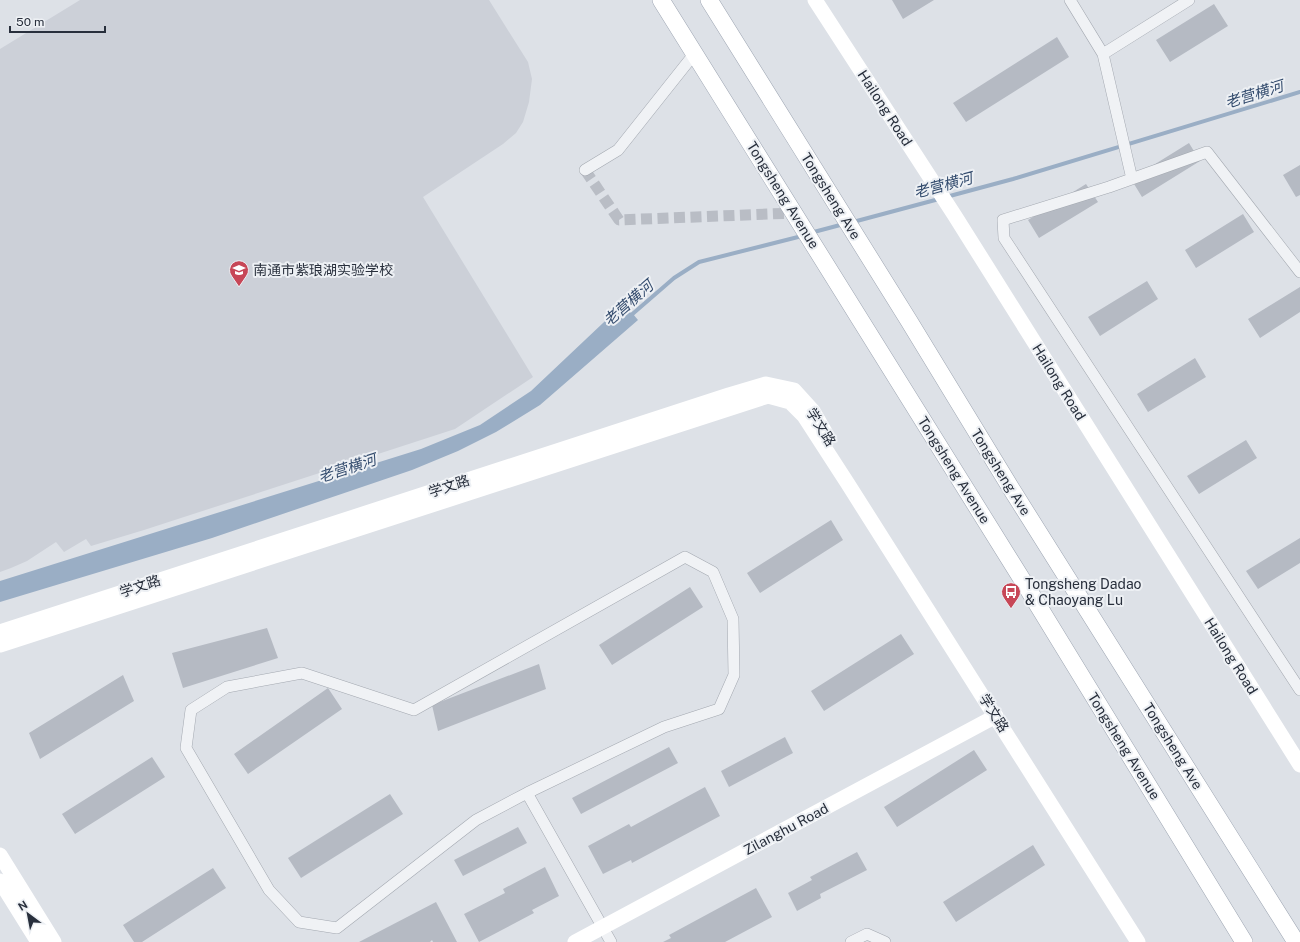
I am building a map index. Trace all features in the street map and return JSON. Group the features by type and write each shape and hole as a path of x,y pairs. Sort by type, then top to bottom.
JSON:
{"main road":[{"name":"Tongsheng Avenue","path":"661,0 1244,942"},
{"name":"Tongsheng Ave","path":"709,0 1012,490 1296,942"}],"street":[{"name":"Hailong Road","path":"815,0 955,216 1300,765"},
{"path":"1070,0 1103,54 1132,179"},
{"path":"1103,54 1189,0"},
{"path":"585,170 618,150 695,53"},
{"path":"1300,272 1207,152 1132,179 1003,220 1004,238 1300,690"},
{"name":"学文路","path":"0,632 766,384 794,390 813,411 835,450 848,484"},
{"name":"学文路","path":"0,645 768,396 790,402 804,416 996,716 1138,942"},
{"path":"685,557 712,572 732,619 734,675 718,709 664,727 527,793 476,820 337,928 299,922 269,890 186,748 190,710 227,687 302,673 414,710 685,557"},
{"name":"Zilanghu Road","path":"575,942 996,716"},
{"path":"527,793 611,942"},
{"path":"0,854 54,942"},
{"path":"0,881 38,942"},
{"path":"851,942 867,934 885,942"}],"shaded area":[{"name":"南通市紫琅湖实验学校","path":"80,0 489,0 528,62 532,79 529,102 523,122 516,133 503,144 423,197 533,377 455,429 91,546 86,539 64,552 56,542 27,561 0,572 0,49"}],"water":[{"path":"621,306 633,314 638,320 540,405 496,432 458,451 412,470 212,538 0,602 0,581 421,449 480,425 531,391"}],"building":[{"path":"892,0 934,0 903,19"},
{"path":"1214,4 1228,26 1170,62 1156,40"},
{"path":"1057,37 1069,57 966,122 953,103"},
{"path":"1189,143 1200,161 1142,197 1131,179"},
{"path":"1300,165 1300,195 1296,197 1283,175"},
{"path":"1086,184 1098,202 1039,238 1028,220"},
{"path":"1243,214 1254,232 1196,268 1185,250"},
{"path":"1147,281 1158,299 1100,336 1088,317"},
{"path":"1300,287 1300,312 1260,338 1248,319"},
{"path":"1195,358 1206,377 1148,412 1137,394"},
{"path":"1246,440 1257,458 1199,494 1187,476"},
{"path":"831,520 843,540 760,593 747,573"},
{"path":"1300,538 1300,563 1258,589 1246,571"},
{"path":"690,587 703,607 612,665 599,645"},
{"path":"267,628 278,658 183,688 172,653"},
{"path":"901,634 914,654 824,711 811,691"},
{"path":"539,664 546,689 438,731 432,705"},
{"path":"123,675 134,701 40,759 29,733"},
{"path":"328,688 342,709 248,774 234,754"},
{"path":"785,737 793,753 729,787 721,771"},
{"path":"669,747 678,763 581,814 572,798"},
{"path":"974,750 987,770 897,827 884,807"},
{"path":"152,757 165,777 75,834 62,814"},
{"path":"705,787 720,816 632,863 631,860 603,874 588,846 629,824 631,827"},
{"path":"390,794 403,814 301,878 288,858"},
{"path":"518,827 527,843 463,876 454,860"},
{"path":"1033,845 1045,865 956,922 943,902"},
{"path":"857,852 867,870 820,894 821,898 797,911 788,893 812,880 810,877"},
{"path":"545,867 559,896 532,910 534,913 479,942 464,914 505,893 503,889"},
{"path":"213,868 226,888 142,942 134,942 123,925"},
{"path":"756,888 772,917 725,942 663,942 671,938 669,935"},
{"path":"436,902 457,942 433,942 432,940 430,942 359,942"}],"waterway":[{"name":"老营横河","path":"946,197 1013,179 1300,92"},
{"name":"老营横河","path":"853,222 939,199"},
{"name":"老营横河","path":"810,233 844,224"},
{"name":"老营横河","path":"629,317 674,278 699,262 802,236"}],"tunnel":[{"path":"585,170 619,220 794,213"}],"place":[{"name":"南通市紫琅湖实验学校","path":"239,287"},
{"name":"Tongsheng Dadao & Chaoyang Lu","path":"1011,609"}]}
